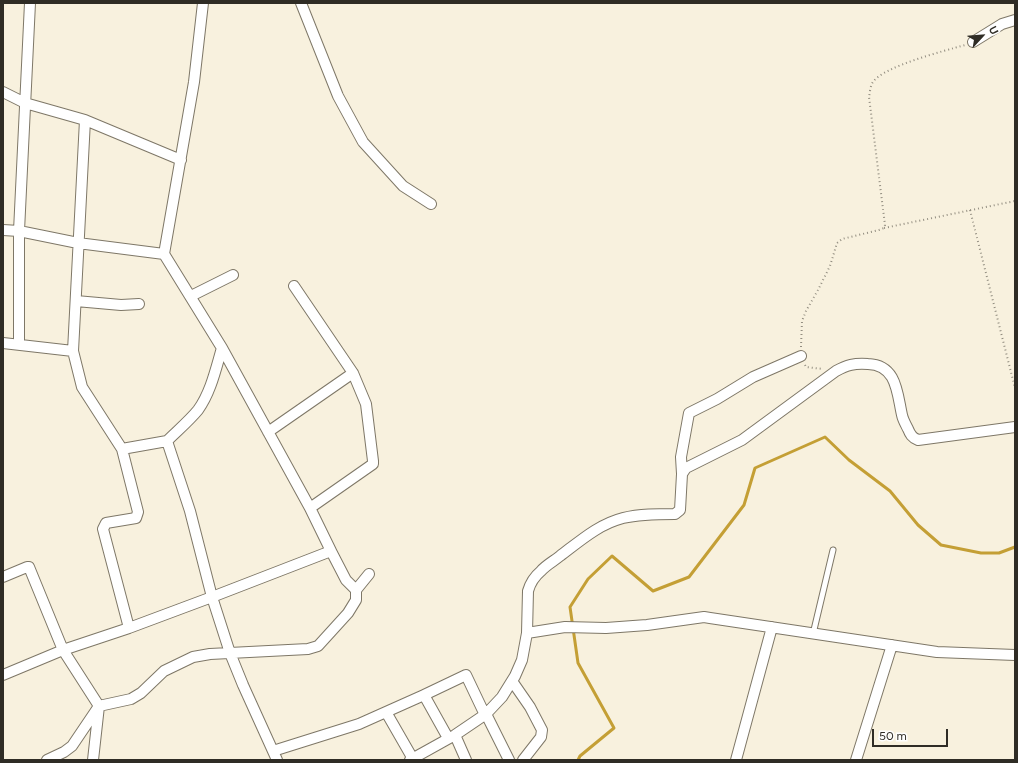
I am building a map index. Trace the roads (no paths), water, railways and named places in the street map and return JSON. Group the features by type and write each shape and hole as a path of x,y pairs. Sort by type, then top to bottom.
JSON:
{"street":[{"path":"19,345 19,231 30,3"},
{"path":"203,3 194,82 164,254 222,348 310,508 346,580 356,590"},
{"path":"301,3 338,96 363,142 403,186 431,204"},
{"path":"973,42 1002,24 1015,20"},
{"path":"3,92 25,103 85,120 181,160"},
{"path":"85,120 73,351 82,386 122,449 138,512 136,518 106,523 103,529 129,628"},
{"path":"3,230 19,231 78,243 164,254"},
{"path":"191,296 233,275"},
{"path":"294,286 353,373 366,404 373,461 373,464 310,508"},
{"path":"76,301 121,305 139,304"},
{"path":"3,343 73,351"},
{"path":"122,449 167,441 198,409 213,378 222,348"},
{"path":"386,712 415,759 486,715 502,697 522,660 527,633 527,599 529,586 541,571 581,540 610,522 622,518 647,514 677,513 680,510 682,474 681,456 689,413 717,399 753,377 802,356"},
{"path":"682,474 686,468 742,440 847,365 858,363 880,366 892,377 898,390 902,417 914,439 918,440 1015,427"},
{"path":"268,432 353,373"},
{"path":"167,441 190,511 212,598 230,653 275,755 359,724 466,676 509,760"},
{"path":"3,675 63,650 212,598 331,551"},
{"path":"3,577 26,566 29,567 63,650 99,706 93,760"},
{"path":"47,760 64,752 72,746 99,706 131,699 141,693 164,671 193,657 210,654 308,649 318,646 348,613 356,600 356,590 369,574"},
{"path":"527,633 565,627 581,628 648,625 704,617 937,652 1015,655"},
{"path":"736,760 772,627"},
{"path":"856,760 892,645"},
{"path":"512,681 530,706 542,730 541,737 523,760"},
{"path":"424,695 466,760"}],"lane":[{"path":"813,634 833,550"}],"waterway":[{"path":"578,760 580,756 614,728 578,663 570,607 588,579 612,556 653,591 689,577 744,505 755,468 825,437 849,460 890,491 918,525 941,545 981,553 999,553 1015,547"}]}
